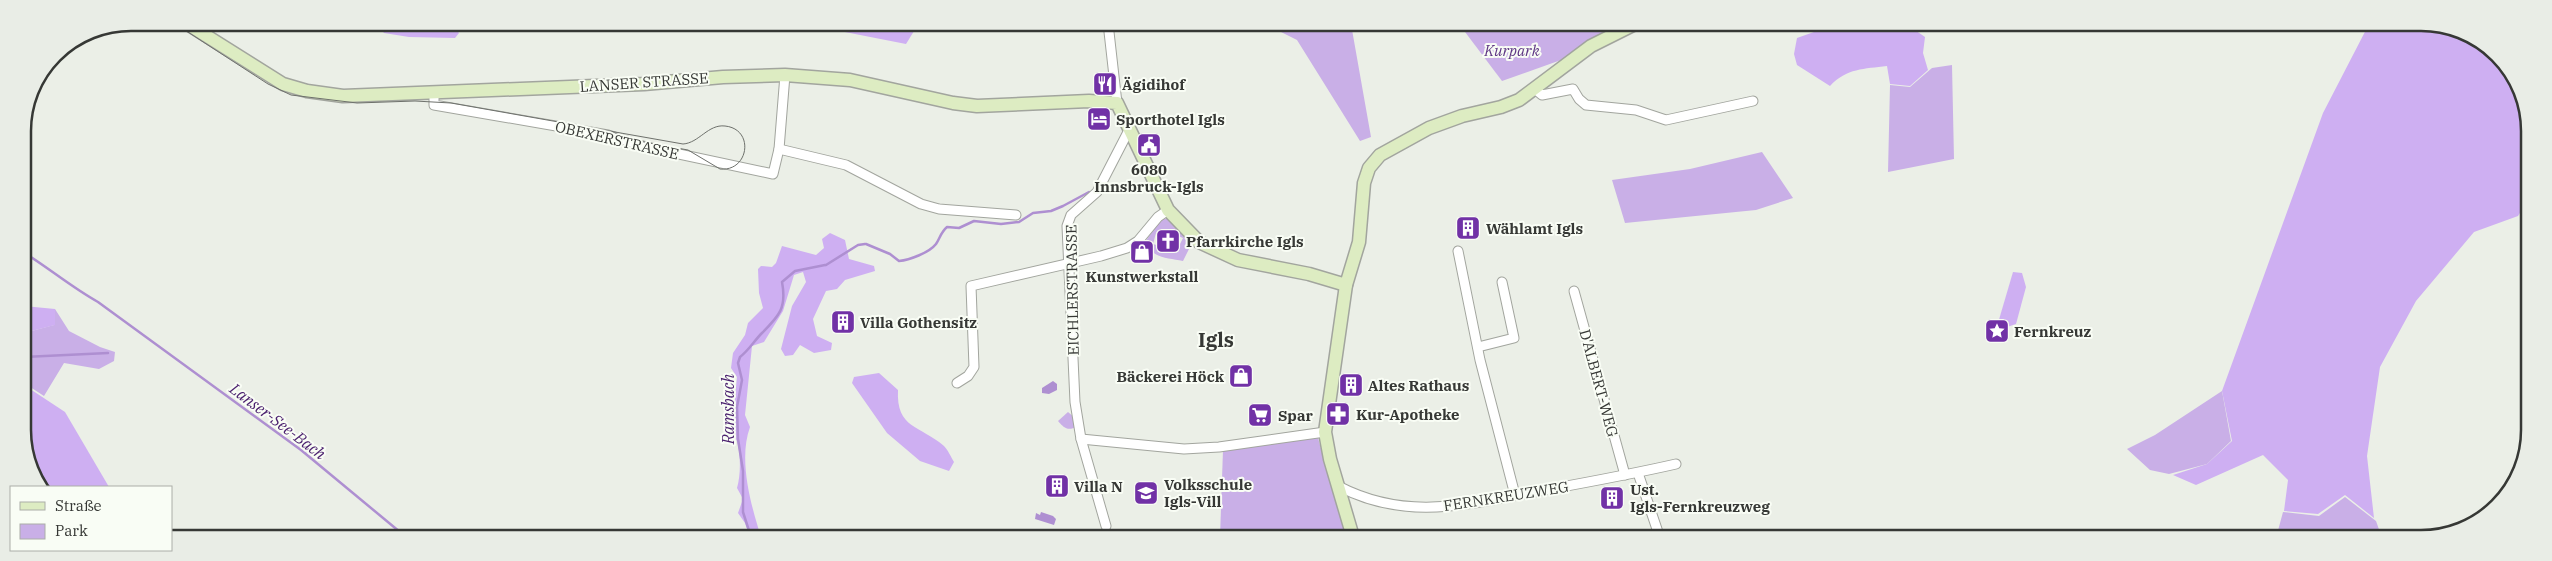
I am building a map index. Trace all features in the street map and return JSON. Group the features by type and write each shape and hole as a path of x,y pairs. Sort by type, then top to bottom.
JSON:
{"main road":[{"name":"LANSER STRASSE","path":"200,31 283,84 343,96 434,99 723,77 784,75 850,80 953,103 977,106 1089,101 1117,103"},
{"path":"1350,530 1330,459 1325,432 1346,285 1358,242 1364,183 1369,168 1375,160 1403,142 1442,122 1501,107 1519,100 1536,90 1591,46 1621,31"},
{"path":"1117,103 1168,210 1181,225 1209,248 1242,261 1309,274 1346,285"}],"street":[{"path":"1109,31 1117,103"},
{"name":"OBEXERSTRASSE","path":"434,99 608,135 646,147 774,174 779,149 784,75"},
{"path":"1536,90 1542,95 1573,89 1578,100 1586,105 1636,110 1666,120 1753,101"},
{"name":"EICHLERSTRASSE","path":"1106,526 1080,438 1075,392 1068,221 1070,216 1097,192 1129,130"},
{"path":"779,149 846,165 921,204 939,209 1016,215"},
{"path":"957,382 968,376 974,367 971,286 1101,256 1134,245 1158,217 1168,210"},
{"path":"1458,251 1478,347 1515,495"},
{"path":"1478,347 1514,338 1502,282"},
{"name":"D'ALBERT-WEG","path":"1574,291 1624,475"},
{"path":"1080,438 1184,448 1219,447 1325,432"},
{"name":"FERNKREUZWEG","path":"1338,486 1371,501 1407,507 1440,507 1638,473 1676,464"},
{"path":"1638,473 1657,530"}],"green space":[{"path":"1279,31 1352,31 1371,137 1360,141 1297,40"},
{"name":"Kurpark","path":"1464,31 1609,31 1561,60 1502,81"},
{"path":"1952,65 1954,159 1888,172 1890,85 1910,87 1932,68"},
{"path":"1762,152 1793,198 1756,210 1625,223 1612,180 1690,169"},
{"path":"1161,219 1169,219 1193,241 1183,261 1156,254 1151,251 1145,242","holes":["1161,229 1183,238 1178,248 1172,245 1170,249 1153,244 1156,233"]},
{"path":"55,309 69,331 100,347 115,352 114,361 99,369 64,363 44,396 31,388 31,331 54,325"},
{"path":"2222,391 2231,441 2207,464 2169,474 2150,470 2127,449 2155,435"},
{"path":"1068,412 1075,418 1077,427 1066,428 1058,421"},
{"path":"1318,438 1344,530 1220,530 1223,450"},
{"path":"2345,497 2376,521 2379,530 2278,530 2283,512 2319,516"}],"shaded area":[{"path":"382,31 457,31 459,33 455,38 409,37 384,33"},
{"path":"840,31 914,31 906,44"},
{"path":"1817,31 1916,31 1925,37 1923,53 1928,70 1910,86 1890,84 1887,66 1856,70 1836,80 1830,86 1797,65 1794,54 1797,38"},
{"path":"2365,31 2421,31 2441,33 2453,37 2476,48 2492,60 2513,93 2520,118 2521,211 2518,216 2474,232 2416,301 2380,367 2367,456 2374,518 2345,495 2318,514 2284,511 2288,480 2263,455 2196,485 2173,475 2207,464 2232,441 2222,391 2323,113"},
{"path":"830,233 845,240 849,259 874,266 875,271 845,280 837,289 826,291 813,319 817,336 832,343 831,350 814,353 800,345 793,355 785,356 781,349 792,306 806,282 803,272 794,275 783,311 764,342 752,346 745,415 750,427 745,454 747,482 759,530 748,530 738,513 743,499 737,488 740,456 738,444 729,419 729,411 734,408 737,377 731,368 733,353 745,335 748,323 763,308 759,293 758,269 761,266 772,267 776,263 782,246 816,255 824,248 822,239"},
{"path":"2013,272 2022,273 2026,287 2016,324 2001,329 1998,323"},
{"path":"31,307 55,309 55,325 31,331"},
{"path":"879,373 898,390 898,403 905,419 947,449 954,462 949,471 920,461 887,433 852,383 854,377"},
{"path":"1053,381 1057,384 1057,390 1049,394 1042,393 1042,388"},
{"path":"31,390 65,412 108,486 49,486 45,480 33,450"},
{"path":"1041,512 1056,519 1054,525 1035,519 1036,513 1040,515"}],"waterway":[{"name":"Ramsbach","path":"866,244 890,254 899,261 919,256 929,250 936,244 947,227 959,228 974,221 1001,224 1019,222 1033,213 1051,211 1089,192"},
{"name":"Ramsbach","path":"826,265 858,245 865,244"},
{"name":"Lanser-See-Bach","path":"31,257 98,302 301,450 398,530"},
{"name":"Ramsbach","path":"749,530 743,512 743,471 738,439 737,407 742,380 738,363 740,357 773,322 780,311 783,299 782,282 795,271 825,265"},
{"name":"Lanser-See-Bach","path":"31,357 108,353"}],"tram line":[{"path":"186,31 268,84 291,95 357,103 415,101 451,103 683,144 689,143 714,128 725,126 735,129 741,134 745,150 737,164 730,168 720,169 688,150 644,142 612,132"}],"place":[{"name":"Ägidihof","path":"1105,84"},
{"name":"Sporthotel Igls","path":"1099,119"},
{"name":"6080 Innsbruck-Igls","path":"1149,145"},
{"name":"Wählamt Igls","path":"1468,228"},
{"name":"Pfarrkirche Igls","path":"1168,241"},
{"name":"Kunstwerkstall","path":"1142,252"},
{"name":"Villa Gothensitz","path":"843,322"},
{"name":"Fernkreuz","path":"1997,331"},
{"name":"Bäckerei Höck","path":"1241,376"},
{"name":"Altes Rathaus","path":"1351,385"},
{"name":"Kur-Apotheke","path":"1338,414"},
{"name":"Spar","path":"1260,415"},
{"name":"Villa N","path":"1057,486"},
{"name":"Volksschule Igls-Vill","path":"1146,493"},
{"name":"Ust. Igls-Fernkreuzweg","path":"1612,498"}],"district":[{"name":"Igls","path":"1216,339"}]}
